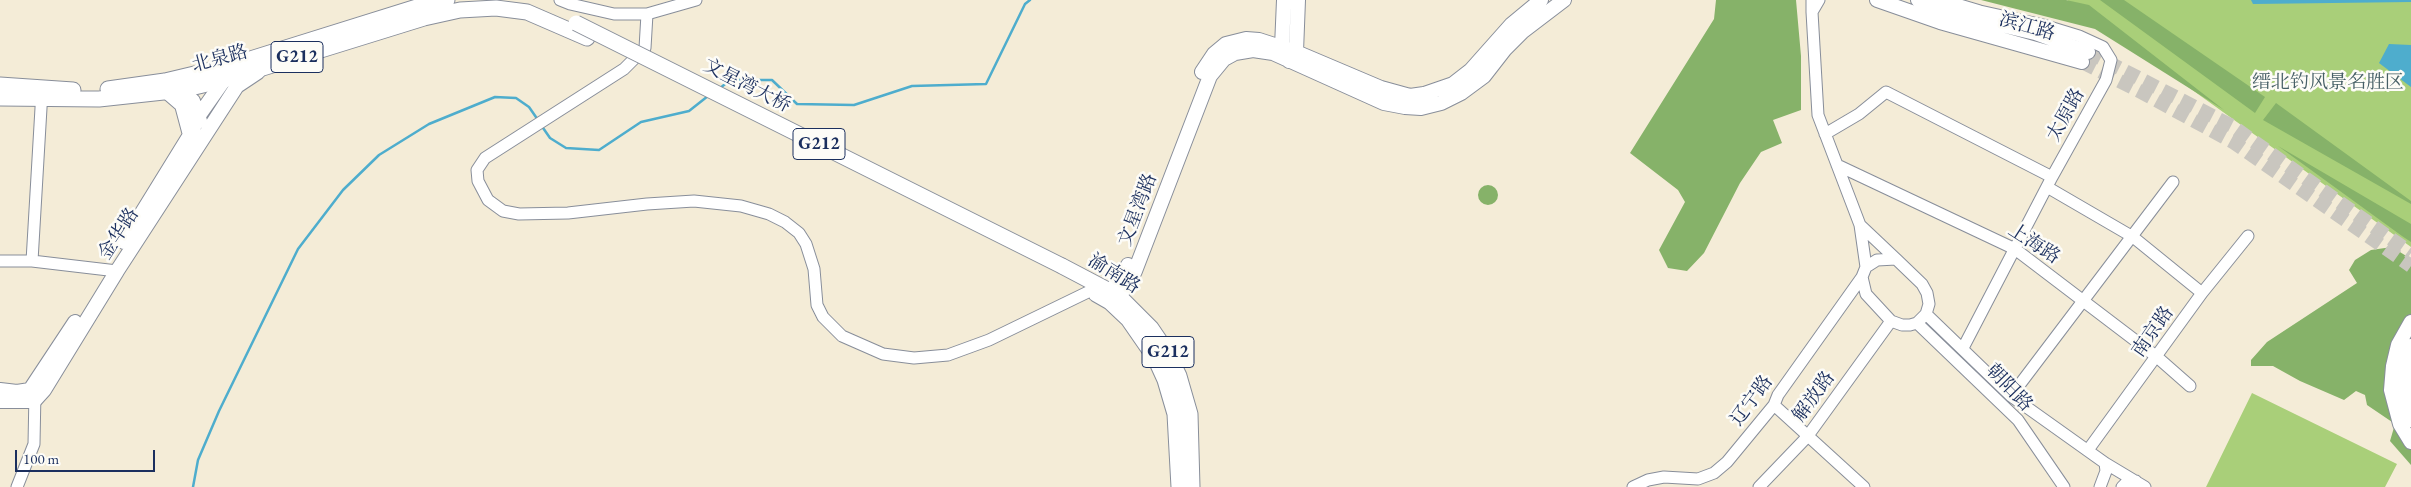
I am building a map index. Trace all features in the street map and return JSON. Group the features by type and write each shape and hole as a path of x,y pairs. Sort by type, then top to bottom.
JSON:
{"highway":[{"name":"北泉路","path":"0,98 171,88 226,73 420,6 447,0"},
{"name":"文星湾大桥","path":"517,0 529,2 576,22 1060,270"},
{"name":"北泉路","path":"226,73 264,68 424,18 460,10 496,8 527,12 586,38"},
{"name":"文星湾大桥","path":"586,38 1060,270"},
{"name":"北泉路","path":"0,85 42,95"},
{"name":"渝南路","path":"1060,270 1090,291 1113,296 1155,358 1165,380 1175,414 1179,487"},
{"name":"渝南路","path":"1060,270 1113,296 1151,328 1168,352 1179,376 1190,414 1192,487"}],"main road":[{"path":"1282,47 1284,0"},
{"path":"1293,57 1298,0"},
{"name":"文星湾路","path":"1113,296 1134,271 1210,76 1217,66 1235,53 1253,50 1293,57 1380,88 1410,96 1424,94 1453,84 1471,70 1511,26 1541,0"},
{"name":"文星湾路","path":"1113,296 1130,260 1202,72 1226,44 1246,39 1259,40 1282,47 1293,57 1384,102 1405,107 1421,108 1462,93 1484,76 1505,49 1522,32 1564,0"},
{"name":"滨江路","path":"1877,0 1940,22 2085,57 2035,33 1968,17 1918,0"},
{"name":"金华路","path":"18,392 30,390 38,381 112,271 196,137 237,86 264,68"},
{"path":"196,137 200,114 226,73"},
{"path":"171,88 193,101 200,114"},
{"path":"171,88 182,105 196,137"},
{"name":"金华路","path":"34,401 44,390 112,271"},
{"path":"2411,322 2398,345 2393,366 2392,390 2400,424 2411,442"},
{"path":"2411,346 2404,368 2404,390 2411,420"},
{"path":"0,390 18,392"},
{"path":"0,400 34,401"}],"street":[{"path":"560,0 614,14 647,14 696,0"},
{"path":"1819,0 1812,6 1818,115 1860,225 1866,294 1891,321 1902,325 1917,323 1926,314 1929,304 1927,293 1922,284 1860,225"},
{"name":"太原路","path":"1943,0 1980,11 2042,25 2103,47 2111,60 2106,80 2049,182 1963,348"},
{"path":"647,14 645,48 624,69 516,136 485,158 477,170 478,181 488,200 503,211 519,214 568,213 694,201 741,206 769,214 792,228 806,244 814,269 817,305 823,317 842,336 883,354 914,358 948,356 989,340 1090,291"},
{"path":"1825,134 1859,114 1886,92 2049,182 2133,237 2202,293"},
{"path":"32,261 42,95"},
{"name":"上海路","path":"1837,165 2015,249 2157,357 2190,386"},
{"path":"2010,396 2133,237 2173,182"},
{"name":"南京路","path":"2088,450 2202,293 2248,236"},
{"path":"1864,272 1877,260 1896,259"},
{"path":"0,261 32,261 112,271"},
{"name":"辽宁路","path":"1633,487 1648,480 1664,477 1698,479 1714,473 1727,462 1774,405 1778,395 1864,272"},
{"path":"1926,314 1963,348 2010,396 2105,463 2141,484"},
{"name":"解放路","path":"1759,487 1807,437 1891,321"},
{"name":"朝阳路","path":"1917,323 2018,420 2064,487"},
{"path":"17,487 34,444 34,401 38,381"},
{"path":"18,392 34,401"},
{"path":"1774,405 1864,487"},
{"path":"2100,487 2106,471 2105,463"},
{"path":"2122,487 2127,482 2141,484"}],"green space":[{"path":"1716,0 1796,0 1801,56 1801,110 1773,120 1782,143 1761,152 1740,183 1704,253 1687,271 1668,268 1659,250 1685,202 1678,190 1630,153 1714,19"},
{"path":"1981,0 2066,0 2089,5 2224,110 2095,29"},
{"name":"缙北钓风景名胜区","path":"2067,0 2411,0 2411,247"},
{"path":"2100,0 2124,0 2265,97 2255,113"},
{"path":"2276,103 2411,201 2411,204 2263,120"},
{"path":"2278,146 2411,224 2411,242 2402,236"},
{"path":"1488,185 1495,188 1498,195 1495,202 1488,205 1481,202 1478,195 1481,188"},
{"path":"2392,247 2411,259 2411,465 2390,441 2395,424 2367,405 2365,395 2356,391 2344,400 2300,381 2273,366 2251,366 2251,360 2267,342 2357,283 2349,270 2355,260 2371,250"},
{"path":"2252,393 2397,464 2385,487 2206,487"}],"water":[{"path":"2251,0 2411,0 2411,2 2253,4"},
{"path":"2389,44 2411,45 2411,87 2379,63"}],"waterway":[{"path":"719,89 730,80 772,80 797,104 854,105 912,86 986,84 1025,4 1030,0"},
{"path":"541,125 550,138 566,148 599,150 641,122 689,111 708,96"},
{"path":"193,487 198,460 219,411 298,249 343,190 379,155 429,124 495,97 516,98 529,107 538,120"}],"tunnel":[{"path":"2088,52 2232,126 2411,253"},
{"path":"2082,62 2233,142 2411,266"}]}
